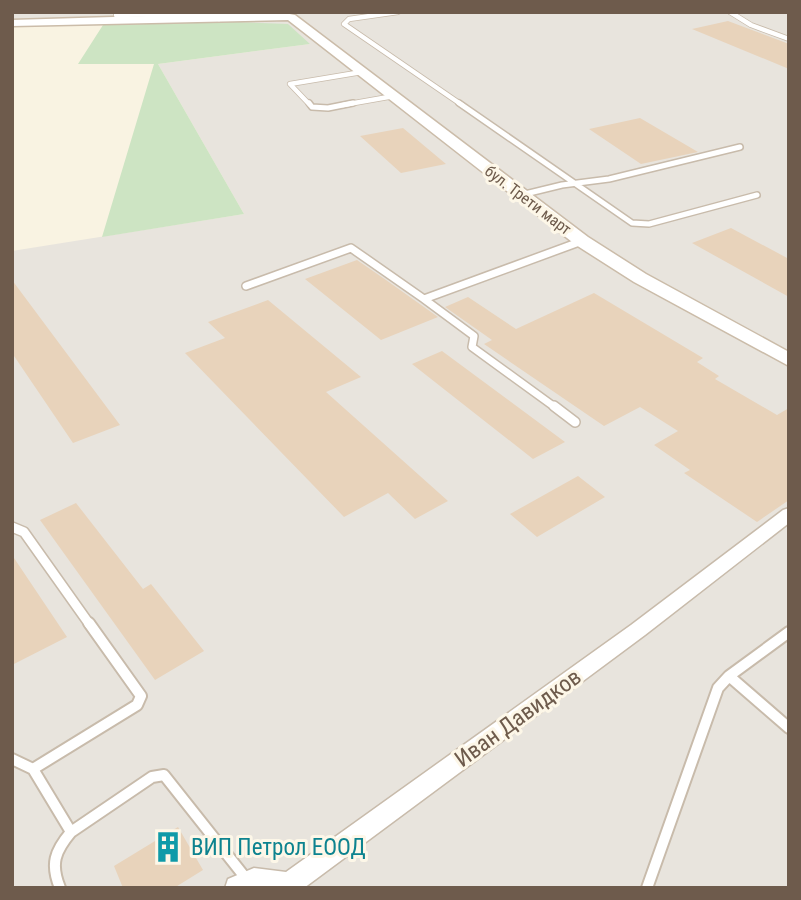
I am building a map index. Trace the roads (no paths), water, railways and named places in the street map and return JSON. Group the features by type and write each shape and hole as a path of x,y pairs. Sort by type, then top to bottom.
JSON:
{"main road":[{"path":"12,23 288,15"},
{"name":"бул. Трети март","path":"288,15 582,241 640,278 789,360"}],"street":[{"name":"Иван Давидков","path":"243,884 260,878 282,886 291,883 638,629 789,514"}],"lane":[{"path":"398,12 349,19 344,24 632,223 639,225 757,195"},
{"path":"730,12 751,25 789,39"},
{"path":"116,15 210,13 219,19"},
{"path":"362,72 290,84 312,107 328,108 394,96"},
{"path":"521,195 572,183 609,179 740,147"},
{"path":"424,299 582,241"},
{"path":"246,286 351,248 474,336 472,347 575,422"},
{"path":"12,527 24,531 141,696 137,705 33,769"},
{"path":"647,888 719,688 729,676 789,632"},
{"path":"729,676 789,728"},
{"path":"12,759 33,769 71,832"},
{"path":"60,888 52,872 54,858 71,832 152,776 164,775 243,884"}],"place":[{"name":"ВИП Петрол ЕООД","path":"168,847"}]}
